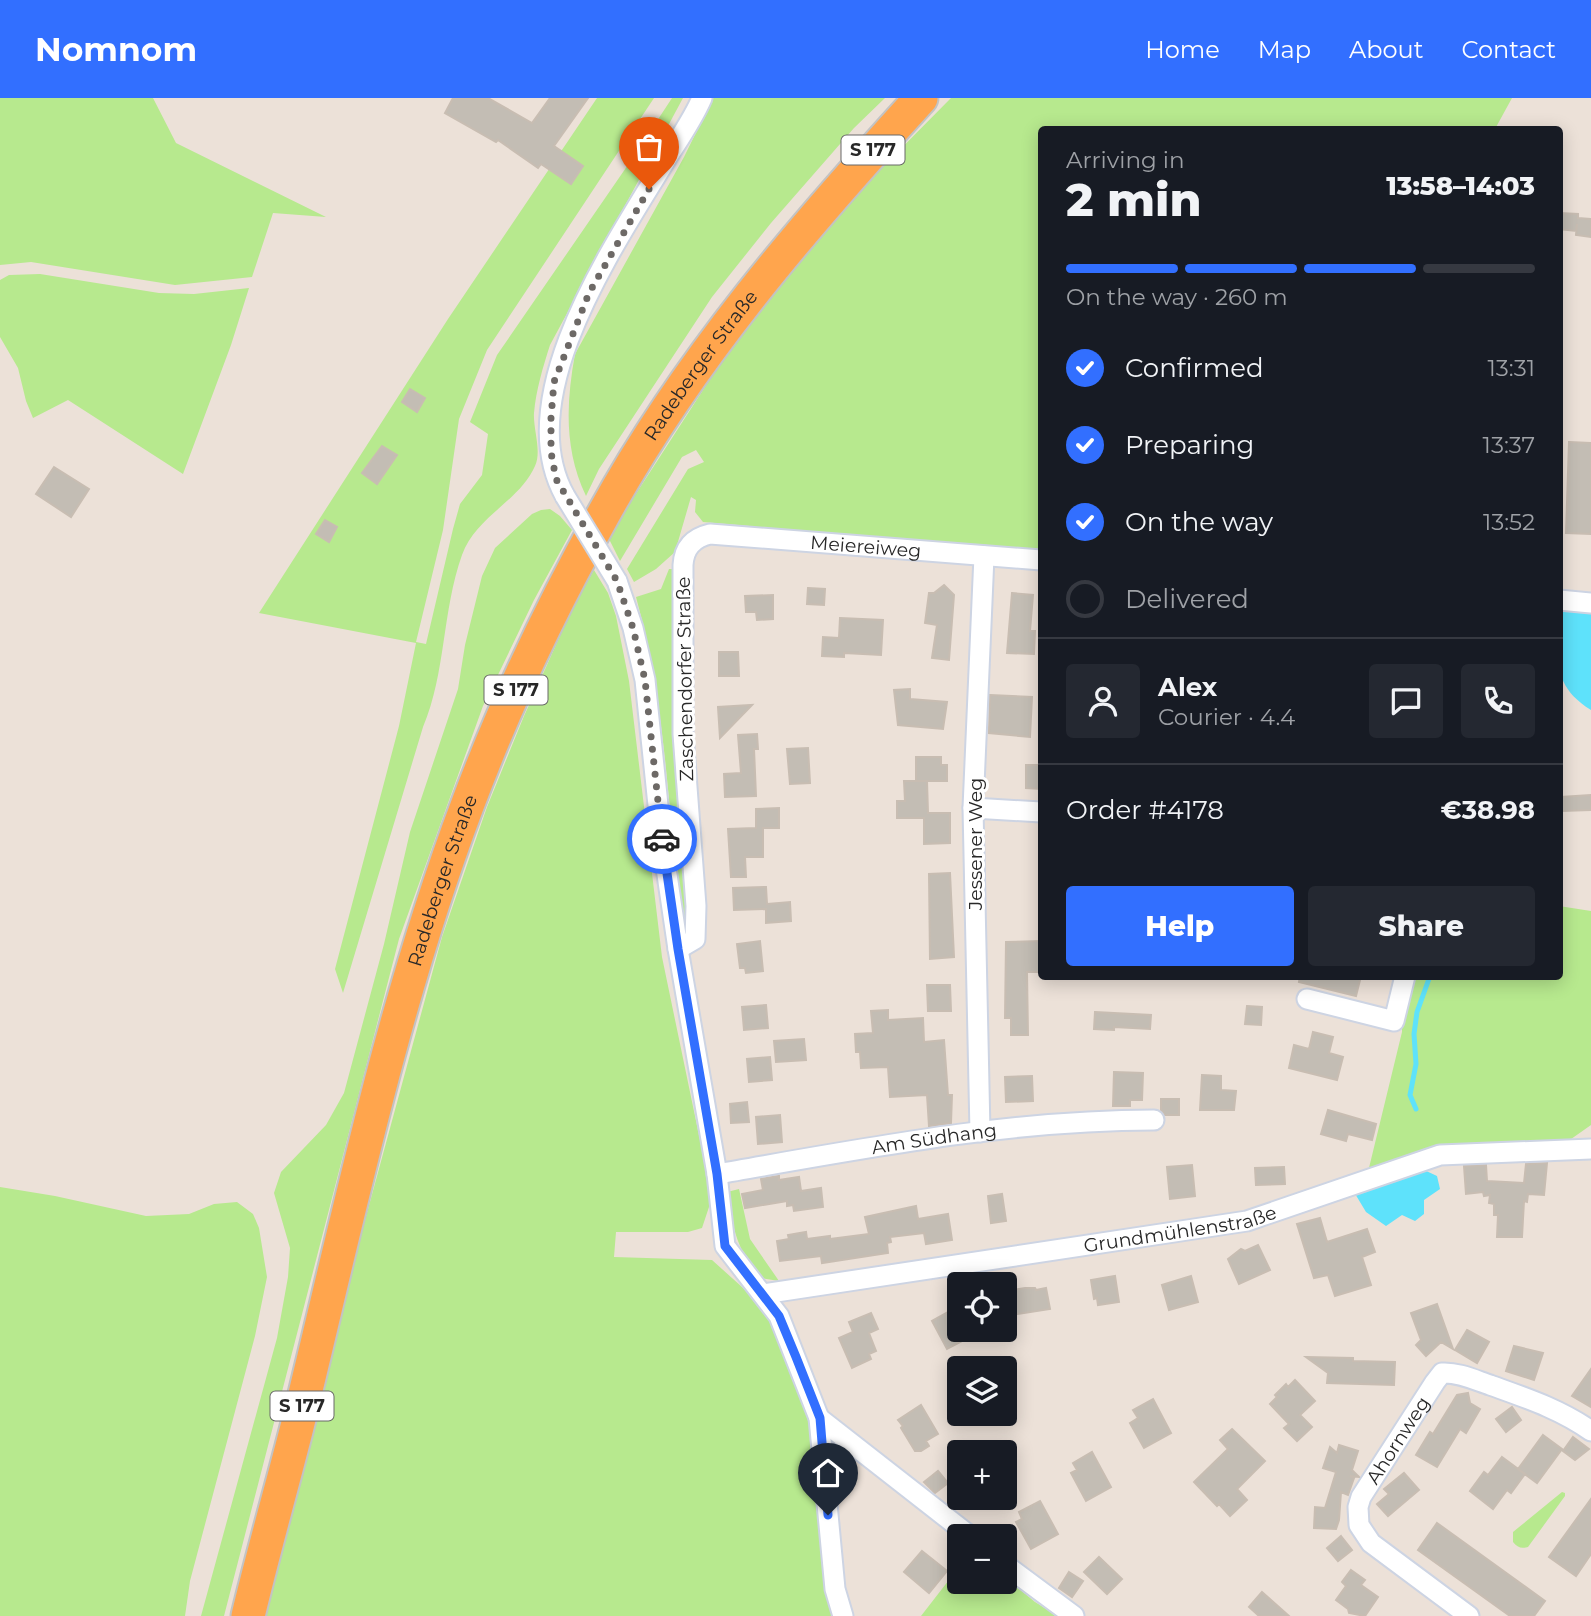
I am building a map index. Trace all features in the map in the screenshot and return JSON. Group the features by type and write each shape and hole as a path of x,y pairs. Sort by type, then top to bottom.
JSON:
{"highway":[{"name":"Radeberger Straße","path":"248,1616 371,1117 421,939 467,806 502,721 553,610 604,512 678,392 739,308 825,202 921,98"}],"street":[{"path":"702,98 589,293 554,382 551,452 556,479 617,581 633,628 645,680 661,834 717,1174 725,1246 779,1316 820,1418 835,1589 843,1616"},
{"name":"Meiereiweg","path":"692,543 709,534 1038,560"},
{"name":"Zaschendorfer Straße","path":"678,949 695,939 696,906 683,734 683,555 692,543"},
{"name":"Jessener Weg","path":"979,1132 973,808 984,556"},
{"path":"1563,600 1591,603"},
{"path":"973,808 1038,812"},
{"path":"1307,999 1394,1021 1404,980"},
{"name":"Am Südhang","path":"717,1174 979,1132 1101,1120 1154,1120"},
{"name":"Grundmühlenstraße","path":"762,1294 1247,1221 1440,1155 1591,1149"},
{"name":"Ahornweg","path":"1469,1616 1371,1543 1359,1525 1358,1507 1361,1497 1435,1382 1442,1373 1468,1377 1541,1403 1591,1431"},
{"path":"820,1418 955,1524"},
{"path":"1017,1574 1074,1616"}],"green space":[{"path":"0,98 153,98 176,143 326,217 273,213 252,277 175,285 31,262 0,265"},
{"path":"597,98 654,98 487,350 459,419 443,530 416,642 426,644 460,504 482,475 488,434 470,422 497,355 672,98 683,98 550,345 535,404 538,454 535,466 519,490 477,530 462,555 451,598 436,685 343,993 335,969 399,726 416,643 259,613 448,319"},
{"path":"713,98 885,98 854,128 771,223 712,297 599,469 586,496 570,444 570,390 575,354 684,157"},
{"path":"951,98 1512,98 1497,126 1038,126 1038,552 751,532 750,526 703,522 695,512 696,500 691,497 675,552 656,569 634,582 627,569 688,469 704,462 696,450 682,457 620,561 608,537 747,322 849,201"},
{"path":"40,274 159,293 194,294 249,288 183,474 68,400 33,418 18,368 0,337 0,280 9,275"},
{"path":"550,509 572,530 534,600 483,706 399,939 224,1616 201,1616 277,1338 288,1277 290,1248 274,1193 281,1172 326,1125 344,1093 384,944 410,832 458,689 465,645 482,576 495,548 532,514"},
{"path":"669,569 675,569 687,933 681,935 661,722 636,597 661,589"},
{"path":"594,570 608,593 616,616 629,681 662,957 712,1198 702,1228 688,1232 616,1232 614,1257 712,1260 752,1296 767,1315 786,1348 811,1415 838,1616 263,1616 349,1279 442,937 487,807 524,716 573,607"},
{"path":"1563,907 1591,911 1591,1125 1564,1144 1368,1172 1402,1032 1402,1018 1411,980 1563,980"},
{"path":"0,1187 146,1216 189,1214 214,1204 237,1202 253,1214 259,1228 267,1277 255,1336 190,1581 185,1616 0,1616"},
{"path":"739,1189 750,1239 779,1281 761,1278 741,1248 727,1192"},
{"path":"1562,1492 1565,1496 1528,1547 1521,1548 1516,1545 1513,1542 1513,1532"},
{"path":"947,1582 947,1594 1017,1594 1017,1587 1058,1616 921,1616"}],"water":[{"path":"1563,609 1591,611 1591,710 1568,689 1563,680"},
{"path":"1422,1169 1437,1176 1440,1189 1424,1200 1424,1214 1415,1221 1402,1215 1386,1226 1366,1212 1354,1192"}],"building":[{"path":"453,98 488,98 532,123 550,98 588,98 554,146 583,166 571,184 541,164 538,168 498,140 496,142 445,113"},
{"path":"1563,213 1578,214 1578,218 1591,219 1591,237 1576,235 1577,224 1576,231 1563,229"},
{"path":"410,389 425,398 417,412 402,402"},
{"path":"1569,442 1591,443 1591,534 1566,533"},
{"path":"382,446 397,455 377,484 362,473"},
{"path":"54,467 89,489 71,517 36,494"},
{"path":"325,520 337,527 329,542 316,534"},
{"path":"944,585 954,595 949,660 932,658 937,625 925,623 929,593 934,593"},
{"path":"808,588 825,589 824,605 807,604"},
{"path":"1012,593 1033,595 1030,631 1035,631 1034,654 1007,653"},
{"path":"773,595 773,619 757,620 756,612 746,612 745,596"},
{"path":"840,618 883,620 881,655 844,653 844,657 822,656 823,637 839,638"},
{"path":"719,652 738,652 739,676 719,676"},
{"path":"910,689 910,699 947,702 943,729 898,725 894,690"},
{"path":"990,695 1032,697 1030,737 989,733"},
{"path":"752,705 720,738 718,707"},
{"path":"757,734 758,749 754,749 756,796 725,797 724,774 741,773 738,735"},
{"path":"808,748 810,783 790,784 787,749"},
{"path":"916,757 941,757 941,765 947,765 947,781 927,781 928,813 950,813 950,843 924,844 924,818 897,818 897,801 905,801 904,781 916,781"},
{"path":"1026,765 1038,765 1038,789 1026,788"},
{"path":"1591,795 1591,810 1563,811 1563,797"},
{"path":"779,808 779,828 763,828 763,857 745,857 746,877 731,877 728,829 756,828 756,809"},
{"path":"950,873 954,957 930,959 929,874"},
{"path":"766,887 767,904 790,902 791,921 766,923 766,909 734,910 733,888"},
{"path":"760,941 763,971 746,973 745,968 740,968 737,944"},
{"path":"1038,941 1038,972 1027,972 1028,1035 1011,1035 1011,1018 1005,1018 1006,942"},
{"path":"1299,980 1360,980 1356,996"},
{"path":"927,985 950,985 951,1011 928,1011"},
{"path":"766,1005 768,1028 744,1030 742,1007"},
{"path":"1247,1006 1262,1007 1261,1025 1245,1024"},
{"path":"888,1010 888,1020 923,1018 924,1042 944,1040 948,1095 952,1095 951,1123 929,1126 927,1095 890,1097 888,1067 861,1068 860,1052 856,1052 855,1034 873,1033 871,1011"},
{"path":"1095,1012 1151,1015 1150,1029 1094,1029"},
{"path":"1313,1032 1333,1037 1329,1053 1343,1057 1337,1080 1289,1068 1294,1045 1309,1049"},
{"path":"804,1039 806,1060 776,1062 774,1041"},
{"path":"770,1057 772,1080 749,1082 747,1059"},
{"path":"1114,1072 1143,1073 1142,1100 1130,1100 1130,1106 1113,1106"},
{"path":"1202,1075 1221,1076 1221,1090 1236,1091 1234,1110 1200,1110"},
{"path":"1032,1076 1033,1101 1006,1102 1005,1077"},
{"path":"1161,1099 1179,1099 1179,1115 1165,1115 1161,1110"},
{"path":"747,1102 749,1122 731,1123 730,1104"},
{"path":"1328,1110 1376,1124 1372,1140 1348,1134 1346,1141 1321,1134"},
{"path":"780,1115 782,1142 758,1144 756,1117"},
{"path":"1547,1163 1544,1195 1528,1194 1527,1202 1524,1201 1522,1237 1497,1237 1498,1215 1494,1215 1494,1204 1489,1203 1490,1195 1484,1196 1483,1192 1466,1194 1464,1166 1486,1165 1487,1181 1524,1183 1526,1164"},
{"path":"1192,1165 1195,1196 1170,1199 1167,1167"},
{"path":"1284,1167 1285,1184 1256,1185 1255,1168"},
{"path":"779,1176 779,1180 799,1177 801,1191 821,1188 823,1207 794,1211 793,1205 787,1206 787,1201 745,1208 742,1194 763,1190 761,1179"},
{"path":"1002,1194 1006,1221 991,1223 988,1196"},
{"path":"916,1206 918,1219 948,1214 952,1240 926,1244 924,1233 890,1237 891,1242 887,1243 888,1253 822,1263 821,1256 780,1261 777,1241 789,1239 788,1235 806,1232 807,1239 830,1236 830,1239 869,1234 865,1217"},
{"path":"1320,1218 1327,1242 1367,1229 1375,1252 1362,1257 1371,1285 1335,1296 1328,1275 1314,1278 1297,1224"},
{"path":"1258,1245 1270,1270 1239,1284 1228,1259 1241,1249 1245,1251"},
{"path":"1115,1276 1119,1302 1098,1305 1097,1298 1094,1299 1091,1280"},
{"path":"1191,1276 1198,1302 1169,1310 1162,1285"},
{"path":"1046,1288 1050,1309 1017,1314 1017,1289"},
{"path":"1437,1304 1453,1349 1441,1342 1426,1356 1416,1345 1421,1340 1411,1313"},
{"path":"871,1313 878,1329 869,1333 876,1351 869,1354 871,1359 852,1368 839,1338 853,1332 849,1322"},
{"path":"947,1313 947,1342 960,1342 947,1349 932,1321"},
{"path":"1467,1330 1489,1342 1477,1363 1455,1350"},
{"path":"1514,1346 1543,1353 1534,1380 1506,1371"},
{"path":"1306,1357 1395,1362 1394,1385 1327,1383 1328,1373"},
{"path":"1591,1369 1591,1407 1572,1396"},
{"path":"1295,1380 1315,1401 1300,1415 1312,1427 1297,1441 1284,1428 1289,1424 1270,1404 1286,1384 1288,1387"},
{"path":"1468,1393 1470,1403 1480,1409 1466,1433 1460,1429 1437,1467 1416,1455 1430,1432 1433,1434 1457,1395"},
{"path":"1153,1399 1171,1433 1144,1448 1130,1423 1138,1418 1133,1410"},
{"path":"921,1405 938,1434 926,1441 929,1446 915,1451 898,1420"},
{"path":"1512,1407 1521,1420 1506,1432 1496,1419"},
{"path":"1232,1429 1265,1461 1237,1489 1247,1500 1230,1516 1194,1482 1228,1449 1220,1440"},
{"path":"1543,1435 1562,1449 1537,1483 1518,1469"},
{"path":"1573,1437 1589,1449 1575,1460 1563,1451"},
{"path":"1339,1445 1358,1451 1352,1470 1359,1477 1350,1476 1354,1478 1348,1495 1341,1492 1336,1529 1314,1528 1315,1507 1325,1508 1336,1472 1323,1468 1330,1447 1337,1453"},
{"path":"1092,1452 1111,1487 1086,1501 1071,1473 1077,1470 1073,1463"},
{"path":"1502,1457 1525,1474 1511,1493 1507,1490 1493,1509 1470,1491 1484,1472 1488,1475"},
{"path":"938,1471 947,1484 935,1493 924,1482"},
{"path":"1404,1473 1419,1490 1388,1516 1377,1504 1389,1494 1384,1489"},
{"path":"1591,1499 1591,1554 1576,1576 1549,1557"},
{"path":"1040,1501 1058,1534 1031,1549 1016,1522 1022,1519 1019,1512"},
{"path":"1437,1523 1545,1601 1534,1616 1510,1616 1418,1550"},
{"path":"1341,1536 1352,1550 1338,1561 1327,1548"},
{"path":"922,1551 947,1571 929,1593 904,1572"},
{"path":"1099,1557 1122,1579 1107,1594 1084,1572"},
{"path":"1351,1570 1365,1580 1361,1585 1378,1597 1365,1616 1349,1613 1348,1609 1336,1600 1346,1586 1342,1582"},
{"path":"1069,1572 1083,1581 1072,1597 1059,1588"},
{"path":"1262,1592 1289,1616 1259,1616 1249,1607"}],"waterway":[{"path":"1416,1109 1410,1095 1416,1064 1414,1034 1417,1012 1429,980"}],"way so far":[{"path":"649,189 589,293 567,346 554,382 551,452 556,479 617,581 633,628 645,680 662,839"}],"route":[{"path":"662,839 717,1174 725,1246 779,1316 820,1418 828,1515"}]}
